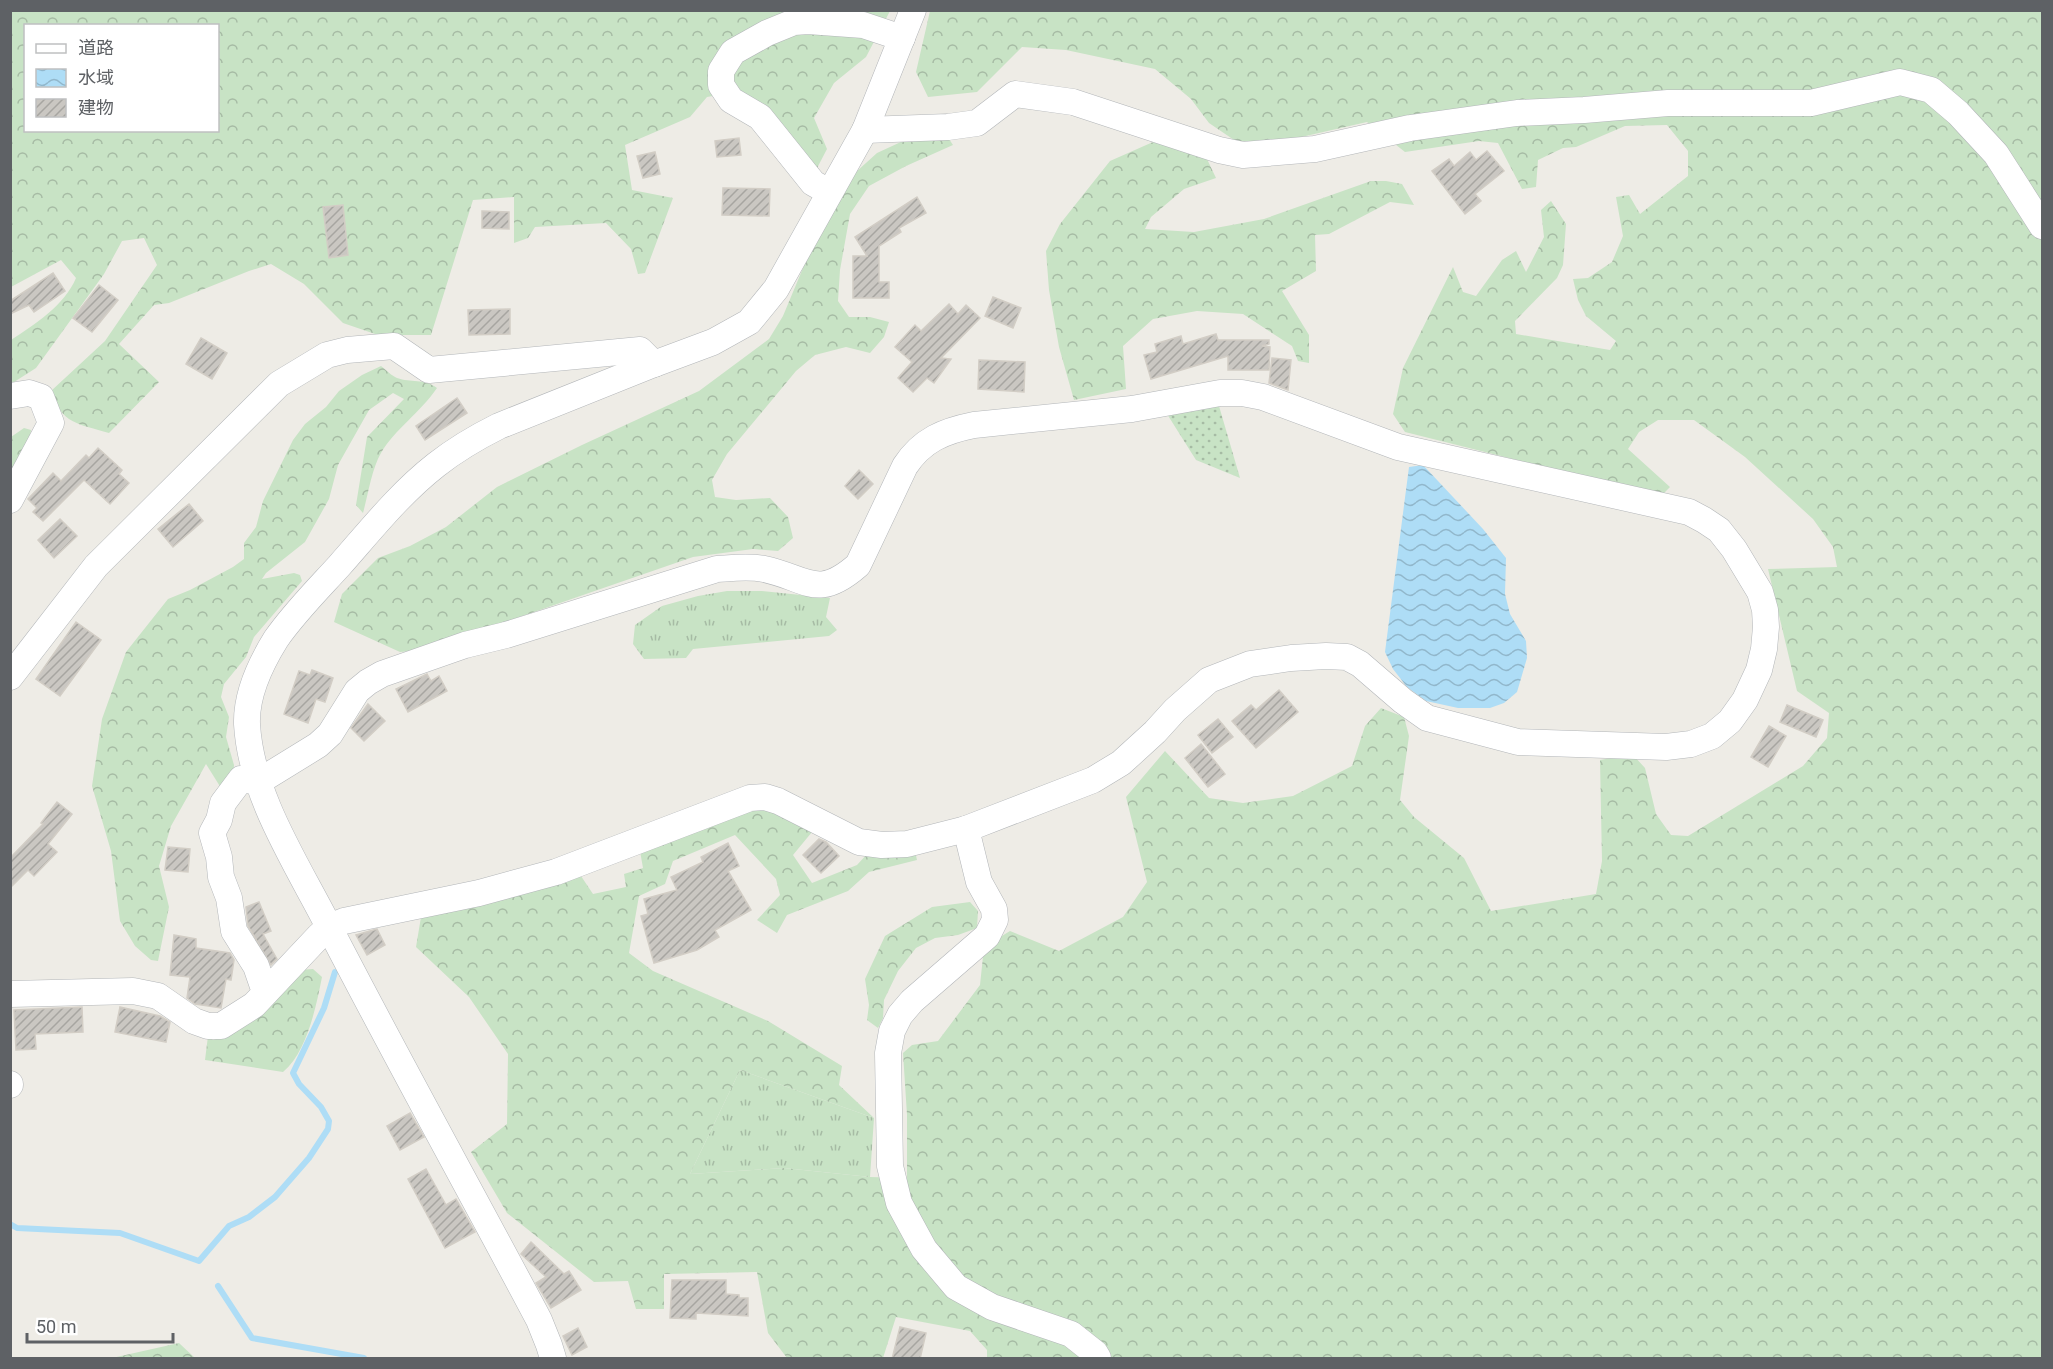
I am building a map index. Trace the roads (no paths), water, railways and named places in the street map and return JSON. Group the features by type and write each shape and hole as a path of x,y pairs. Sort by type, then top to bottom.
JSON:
{"street":[{"path":"553,1359 539,1320 272,816 253,767 247,723 254,684 277,638 397,500 435,465 499,426 713,342 749,322 776,290 865,130 913,10"},
{"path":"829,192 813,183 759,117 731,100 721,85 721,71 733,52 767,33 794,22 863,25 902,38"},
{"path":"865,130 948,127 977,123 1015,94 1073,102 1219,150 1243,155 1274,154 1315,149 1410,128 1517,113 1668,103 1811,103 1900,82 1931,90 1958,114 1996,154 2043,226"},
{"path":"10,677 96,566 279,384 327,355 347,350 394,346 429,370 640,350 654,364"},
{"path":"10,396 29,393 41,397 51,423 10,500"},
{"path":"10,994 141,992 158,996 194,1022 208,1026 221,1026 254,1005 318,936 330,927 344,921 479,893 556,872 750,798 765,797 778,801 859,842 882,845 907,844 966,829 1093,780 1121,763 1209,680 1250,664 1291,658 1347,657 1360,664 1403,701 1427,718 1518,742 1666,747 1691,744 1712,736 1730,721 1745,700 1759,670 1764,649 1765,610 1760,592 1734,549 1719,530 1689,512 1398,447 1263,398 1242,393 1220,393 1132,409 974,424 950,430 921,446 912,455 858,565 845,576 829,584 806,584 764,569 742,567 717,569 506,635 465,645 382,674 368,682 357,691 330,734 318,745 258,782 241,779 223,803 219,820 212,832 219,857 221,878 229,898 234,931 256,966 265,992"},
{"path":"966,829 979,882 994,909 995,920 987,936 912,1001 900,1014 892,1030 888,1053 890,1166 894,1184 899,1203 924,1249 956,1287 992,1307 1071,1334 1095,1353 1098,1359"}],"water":[{"path":"1423,465 1483,529 1506,558 1505,594 1510,614 1526,641 1527,658 1517,692 1504,703 1490,708 1458,708 1426,701 1407,687 1393,669 1385,652 1409,467"}],"waterway":[{"path":"10,1224 17,1228 120,1233 199,1261 229,1226 249,1217 275,1197 309,1158 328,1129 329,1121 321,1107 299,1084 293,1073 324,1008 335,972"},
{"path":"218,1286 252,1338 364,1358"}]}
